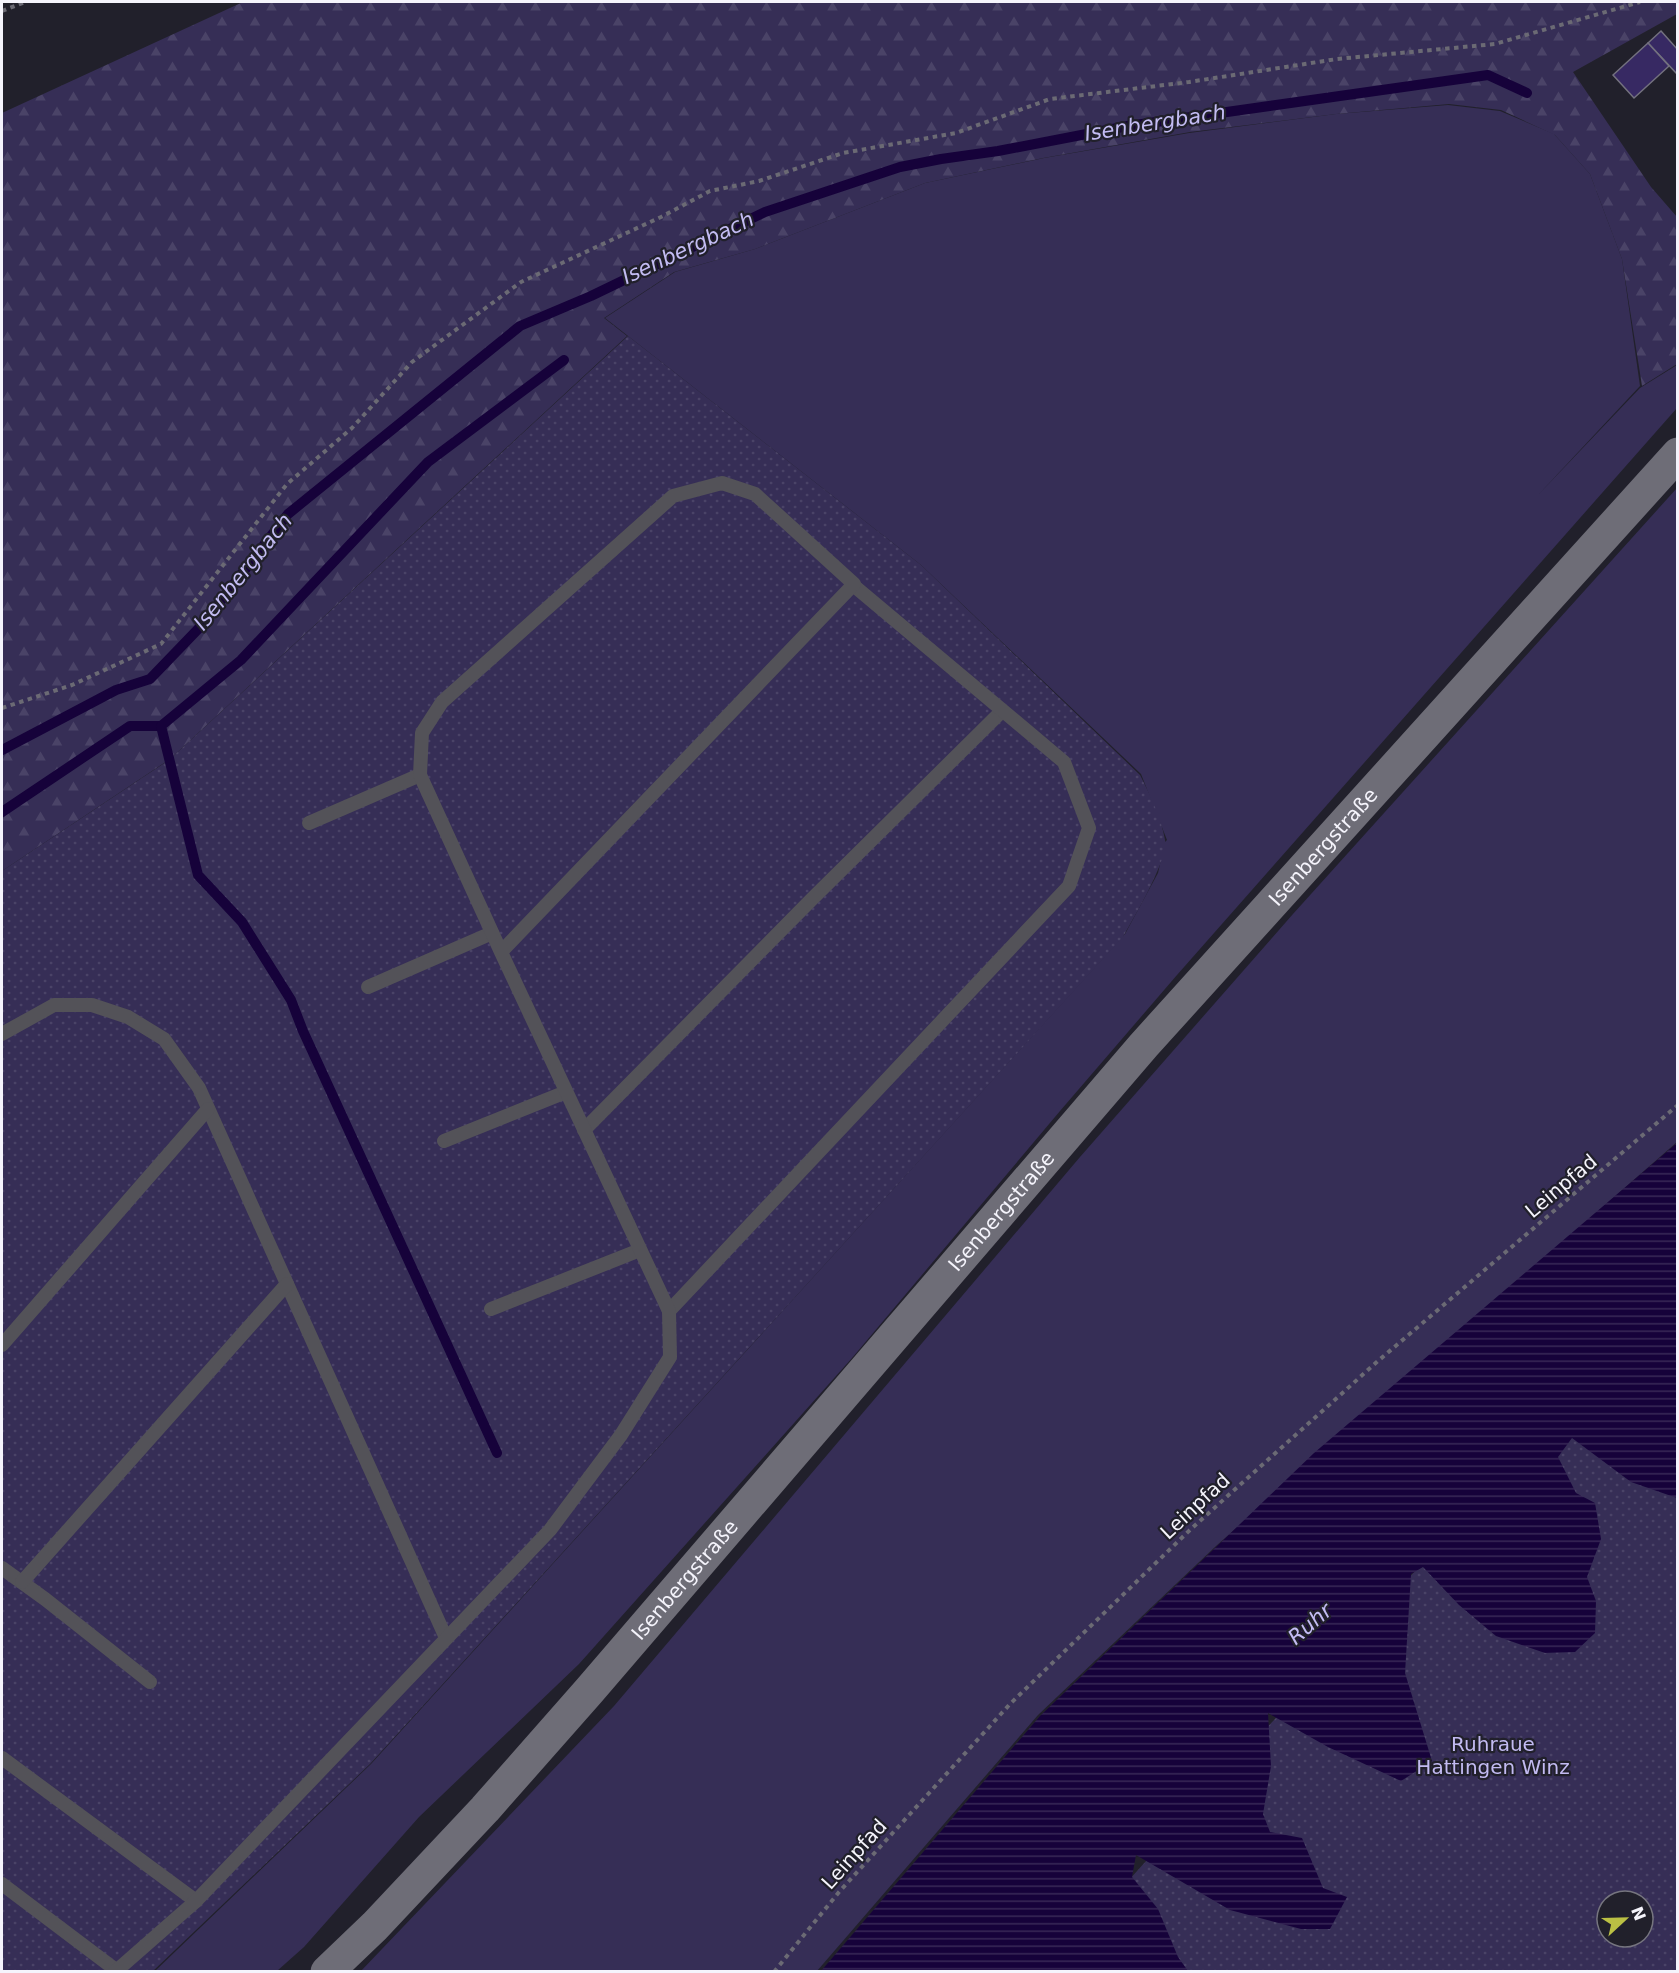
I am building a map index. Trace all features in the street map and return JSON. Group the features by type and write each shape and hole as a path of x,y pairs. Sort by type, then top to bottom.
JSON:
{"main road":[{"name":"Isenbergstraße","path":"327,1971 375,1926 582,1700 1144,1045 1677,454"}],"lane":[{"path":"2,1884 116,1971 196,1901 550,1530 621,1436 670,1357 669,1311 420,775 422,733 442,702 674,496 722,483 755,494 853,585 1064,762 1089,828 1069,886 669,1311"},
{"path":"501,952 853,585"},
{"path":"584,1130 1002,711"},
{"path":"309,823 420,775"},
{"path":"368,987 492,933"},
{"path":"2,1034 54,1005 92,1005 128,1017 164,1039 199,1088 446,1638"},
{"path":"444,1141 566,1092"},
{"path":"2,1345 208,1109"},
{"path":"491,1309 640,1250"},
{"path":"22,1582 287,1284"},
{"path":"2,1568 150,1682"},
{"path":"2,1758 196,1901"}],"path":[{"path":"2,11 25,2"},
{"path":"2,708 72,685 161,644 287,484 352,428 412,362 521,282 661,217 710,191 759,181 843,153 956,133 1050,99 1189,82 1337,59 1495,44 1640,2"},
{"name":"Leinpfad","path":"774,1971 839,1892 1010,1704 1192,1528 1378,1361 1677,1106"}],"green space":[{"path":"243,2 1677,2 1677,14 1573,72 1651,187 1677,217 1677,364 1642,386 1622,259 1590,174 1555,135 1501,110 1449,104 1336,114 1190,132 1043,158 925,183 755,249 674,272 604,318 627,336 170,759 2,871 2,113"},
{"path":"1448,105 1500,111 1554,134 1590,174 1622,259 1640,386 1538,495 1640,388 1677,365 1677,408 1177,975 852,1358 579,1664 419,1817 304,1947 277,1971 154,1972 371,1764 1125,934 1158,873 1167,840 1141,774 921,565 605,318 675,272 755,249 925,183 1044,158 1189,133 1336,114"},
{"path":"628,336 921,565 1140,775 1155,806 1165,840 1165,849 1156,875 1123,937 370,1764 153,1971 2,1972 2,871 169,760"},
{"path":"1677,488 1677,1142 1216,1546 1038,1715 817,1971 360,1972 614,1706 1080,1157 1293,914"},
{"name":"Ruhraue Hattingen Winz","path":"1677,1335 1677,1971 1046,1972 1257,1738 1474,1509"}],"water":[{"name":"Ruhr","path":"1677,1143 1677,1498 1631,1482 1572,1438 1558,1457 1576,1493 1595,1503 1601,1539 1587,1577 1596,1601 1595,1633 1575,1652 1545,1653 1496,1636 1459,1605 1423,1567 1411,1574 1405,1673 1432,1761 1401,1781 1328,1747 1268,1713 1271,1766 1263,1814 1270,1832 1302,1838 1323,1888 1347,1897 1330,1929 1301,1929 1230,1910 1136,1855 1132,1877 1158,1909 1178,1957 1188,1971 821,1971 1040,1716 1314,1453"}],"building":[{"path":"1661,31 1678,50 1678,75 1648,43"},
{"path":"1648,43 1669,66 1634,98 1613,75"}],"waterway":[{"name":"Isenbergbach","path":"2,750 116,690 150,679 202,625 288,514 520,326 591,296 765,212 900,167 1128,126 1488,75 1527,93"},
{"path":"497,1453 303,1031 291,1000 242,922 198,875 161,726 241,660 428,462 564,360"},
{"path":"2,812 130,726 161,726"}]}
